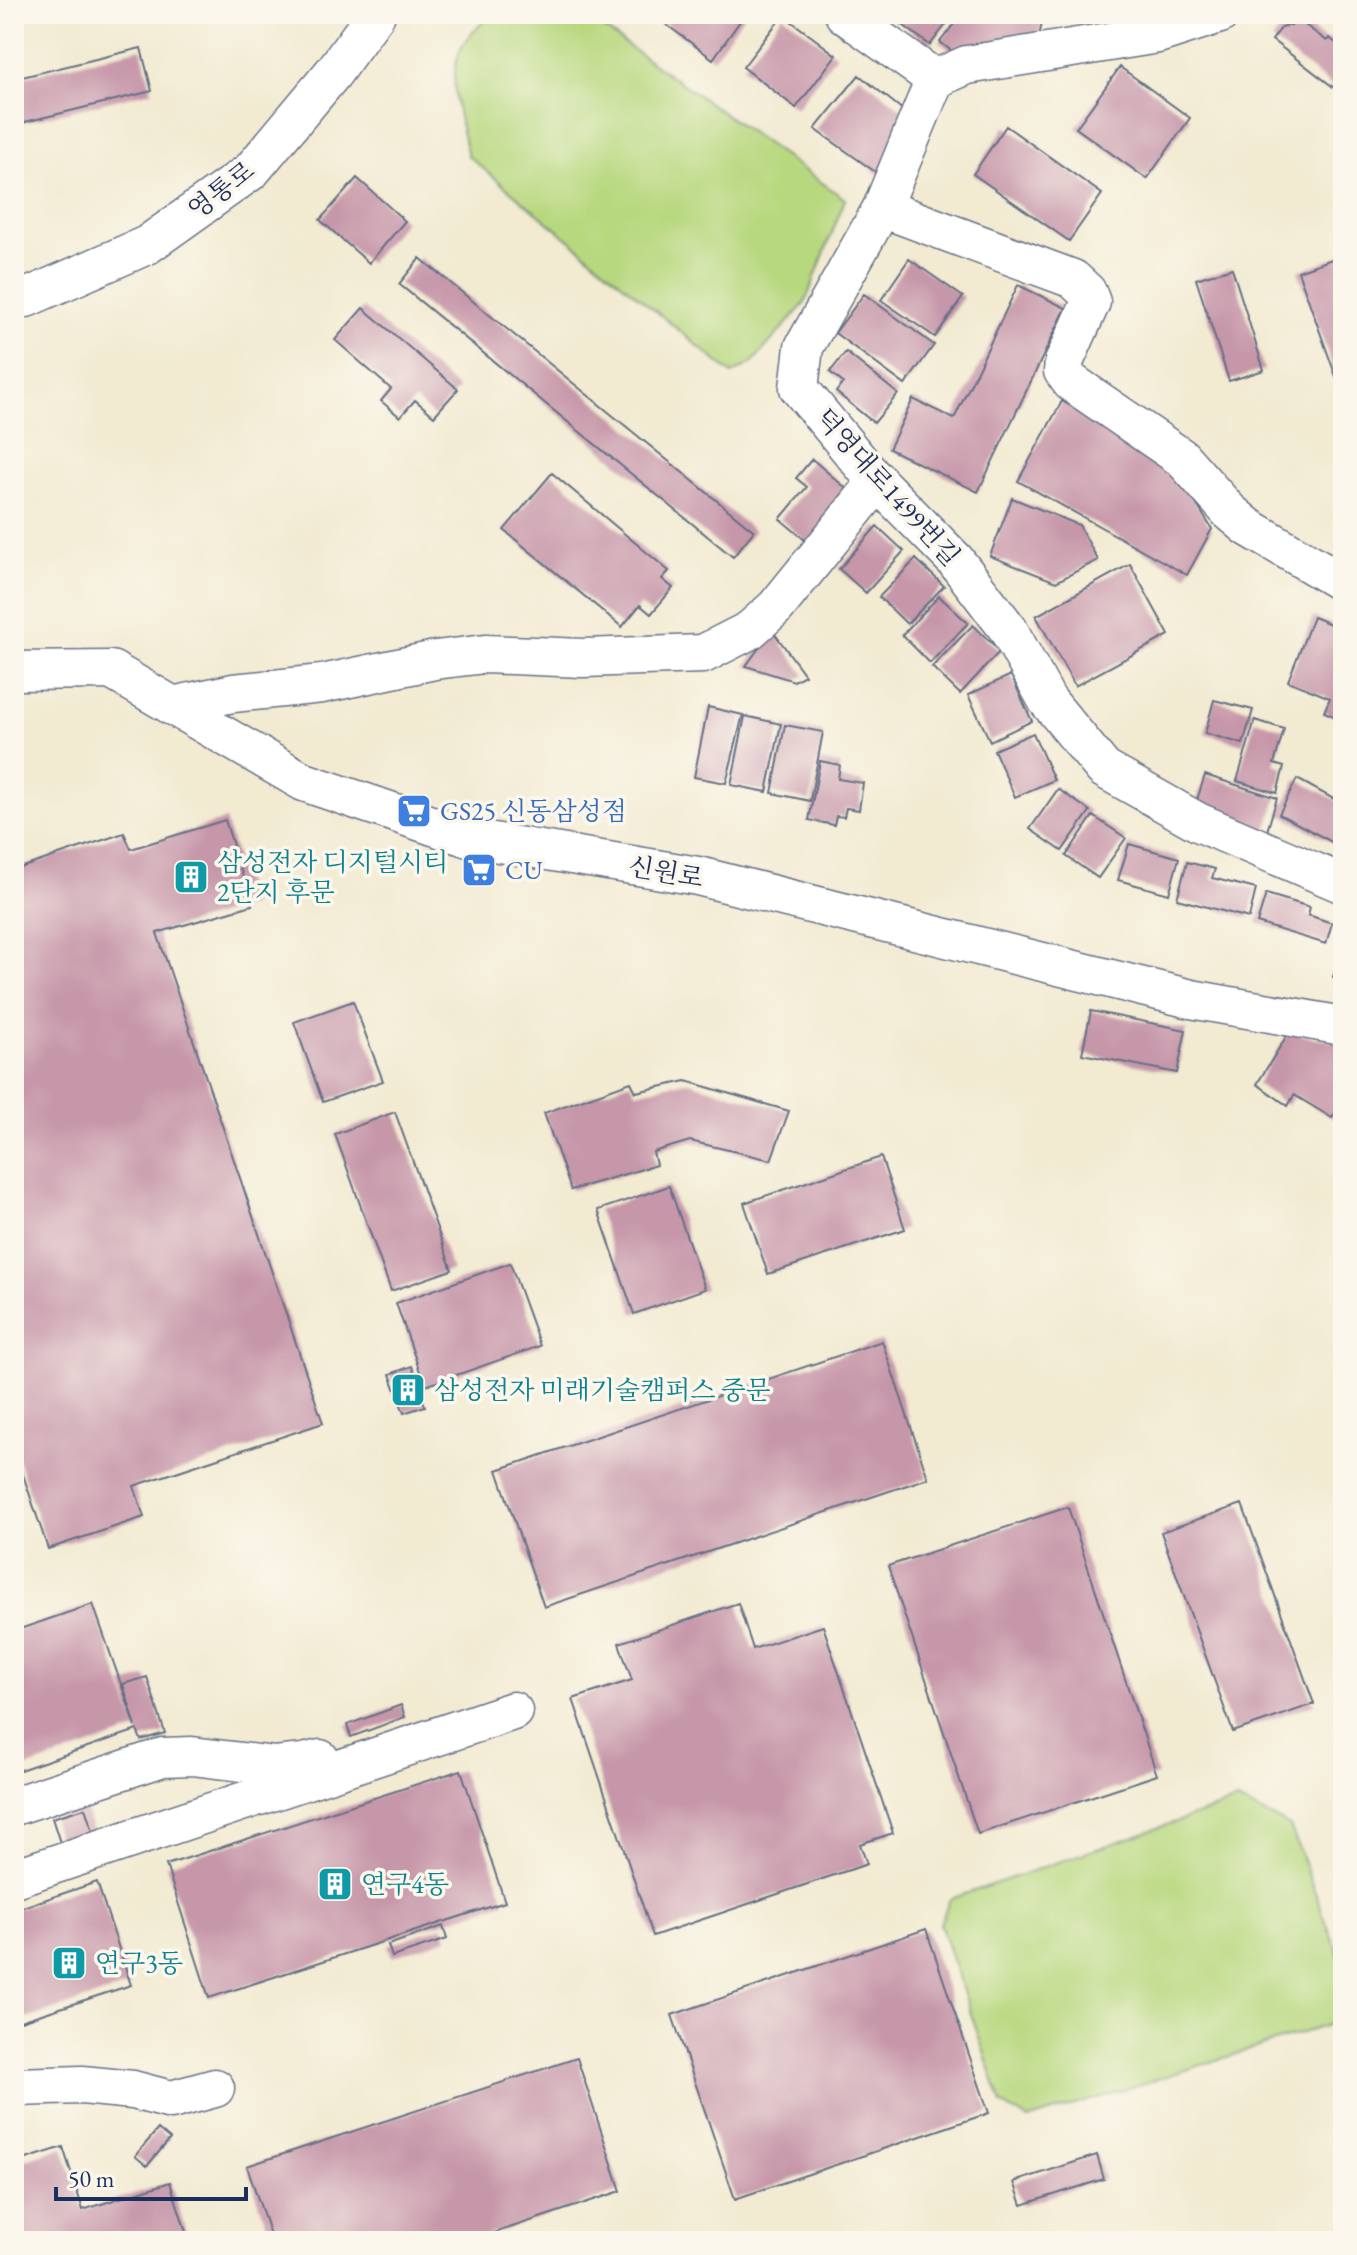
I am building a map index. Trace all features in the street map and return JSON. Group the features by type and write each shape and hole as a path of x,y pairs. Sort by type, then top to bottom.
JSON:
{"street":[{"name":"영통로","path":"14,300 26,298 147,245 251,171 333,73 376,14"},
{"path":"844,14 935,79 967,65 1145,24 1220,14"},
{"name":"덕영대로1499번길","path":"935,79 882,208 804,347 799,388 878,481 955,560 1008,629 1047,700 1104,769 1198,822 1343,884"},
{"path":"882,208 1073,279 1087,292 1091,302 1064,362 1063,371 1071,382 1182,458 1229,511 1248,527 1343,583"},
{"path":"172,706 233,693 322,684 435,660 485,654 583,658 703,654 750,630 776,607 878,481"},
{"name":"신원로","path":"14,671 111,670 304,782 469,838 698,876 1191,999 1343,1026"},
{"path":"14,1806 163,1757 192,1756 275,1766 304,1763 511,1704 14,1878"},
{"path":"14,2087 82,2085 133,2090 171,2100 215,2088"}],"green space":[{"path":"490,14 583,14 845,199 805,303 752,363 732,374 468,156 456,102 457,61 467,40"},
{"path":"1237,1801 1290,1826 1343,1967 1343,2006 1331,2024 1028,2120 1002,2104 940,1924 950,1899"}],"building":[{"path":"652,14 745,14 713,59"},
{"path":"888,14 954,14 930,45"},
{"path":"962,14 1044,14 1038,41 986,51 977,44 966,58 940,42"},
{"path":"783,15 836,55 796,108 743,67"},
{"path":"1301,22 1327,41 1329,38 1343,48 1341,93 1272,40 1281,28"},
{"path":"141,48 152,91 21,123 14,79"},
{"path":"1120,67 1190,118 1147,179 1076,128"},
{"path":"859,75 903,110 881,176 815,129"},
{"path":"1006,126 1102,194 1069,241 973,174"},
{"path":"357,178 405,221 369,263 320,220"},
{"path":"1343,255 1343,396 1298,271"},
{"path":"420,258 754,531 733,557 399,284"},
{"path":"909,259 963,297 935,337 881,300"},
{"path":"1232,268 1264,370 1229,381 1196,279"},
{"path":"1018,285 1066,308 978,492 889,449 913,399 954,419"},
{"path":"864,294 934,345 905,385 835,333"},
{"path":"363,308 458,389 434,416 415,400 400,417 381,401 391,389 335,340"},
{"path":"846,352 898,394 874,423 836,392 843,383 830,372"},
{"path":"1062,401 1169,460 1212,529 1187,575 1018,481"},
{"path":"812,459 854,495 811,545 780,519 807,487 796,478"},
{"path":"552,473 669,571 662,579 673,588 651,614 640,605 622,627 504,530"},
{"path":"1012,498 1079,525 1098,560 1056,582 990,556"},
{"path":"877,526 904,551 866,593 839,569"},
{"path":"916,559 944,586 907,624 879,597"},
{"path":"1130,564 1169,635 1075,686 1036,616"},
{"path":"939,596 968,623 930,663 902,635"},
{"path":"1313,617 1343,629 1343,720 1324,712 1330,698 1288,681"},
{"path":"973,625 1000,651 960,694 932,667"},
{"path":"772,630 805,675 794,681 746,666"},
{"path":"1011,675 1032,721 990,741 968,695"},
{"path":"1214,700 1253,710 1243,744 1205,733"},
{"path":"708,707 743,715 726,783 694,777"},
{"path":"745,716 781,724 767,792 731,785"},
{"path":"1255,720 1284,729 1274,764 1284,767 1277,793 1237,781"},
{"path":"785,725 823,732 810,801 772,793"},
{"path":"1033,733 1054,780 1015,797 994,750"},
{"path":"820,761 840,765 838,779 863,783 859,810 846,808 844,817 836,816 834,825 809,820"},
{"path":"1205,775 1277,798 1267,831 1193,812"},
{"path":"1297,779 1343,804 1343,848 1279,814"},
{"path":"1058,789 1090,811 1062,851 1030,829"},
{"path":"1093,816 1126,838 1098,878 1066,856"},
{"path":"225,820 252,905 157,933 323,1423 134,1486 144,1517 48,1549 14,1448 14,870 124,833 131,849"},
{"path":"1129,844 1179,858 1169,894 1118,880"},
{"path":"1187,862 1215,869 1212,878 1256,889 1249,918 1177,899"},
{"path":"1266,894 1310,907 1308,915 1332,923 1326,944 1257,923"},
{"path":"1343,946 1343,980 1333,977"},
{"path":"353,1001 383,1081 323,1102 294,1022"},
{"path":"1091,1011 1186,1030 1177,1073 1082,1054"},
{"path":"1289,1032 1343,1044 1343,1101 1332,1118 1294,1095 1288,1106 1257,1084"},
{"path":"686,1081 789,1111 771,1160 690,1141 653,1152 656,1165 571,1190 544,1113 631,1082 636,1092"},
{"path":"395,1112 452,1270 391,1291 335,1134"},
{"path":"881,1157 905,1229 768,1274 744,1203"},
{"path":"669,1186 705,1289 634,1314 598,1210"},
{"path":"510,1263 540,1346 425,1386 396,1303"},
{"path":"882,1341 928,1478 544,1607 497,1470"},
{"name":"삼성전자 미래기술캠퍼스 중문","path":"412,1366 425,1406 404,1413 390,1374"},
{"path":"1242,1504 1314,1704 1233,1732 1161,1532"},
{"path":"1068,1507 1157,1775 978,1834 888,1566"},
{"path":"738,1603 753,1649 823,1626 893,1833 860,1844 867,1864 653,1936 573,1699 632,1680 619,1643"},
{"path":"93,1604 136,1727 123,1684 147,1677 165,1733 141,1740 137,1730 14,1772 14,1631"},
{"path":"401,1705 405,1717 351,1737 347,1725"},
{"name":"연구4동","path":"461,1770 505,1902 209,1998 166,1865"},
{"path":"85,1808 95,1838 62,1849 52,1818"},
{"name":"연구3동","path":"97,1882 131,1985 14,2023 14,1910"},
{"path":"443,1926 447,1939 392,1957 388,1945"},
{"path":"926,1929 989,2113 735,2199 672,2015"},
{"path":"577,2058 621,2191 470,2241 272,2241 247,2166"},
{"path":"158,2129 170,2139 147,2166 135,2156"},
{"path":"63,2147 83,2210 170,2182 189,2241 14,2241 14,2163"},
{"path":"1097,2155 1104,2179 1022,2205 1014,2182"}],"place":[{"name":"GS25 신동삼성점","path":"414,811"},
{"name":"CU","path":"479,870"},
{"name":"삼성전자 디지털시티 2단지 후문","path":"191,877"},
{"name":"삼성전자 미래기술캠퍼스 중문","path":"408,1390"},
{"name":"연구4동","path":"335,1884"},
{"name":"연구3동","path":"69,1963"}]}
